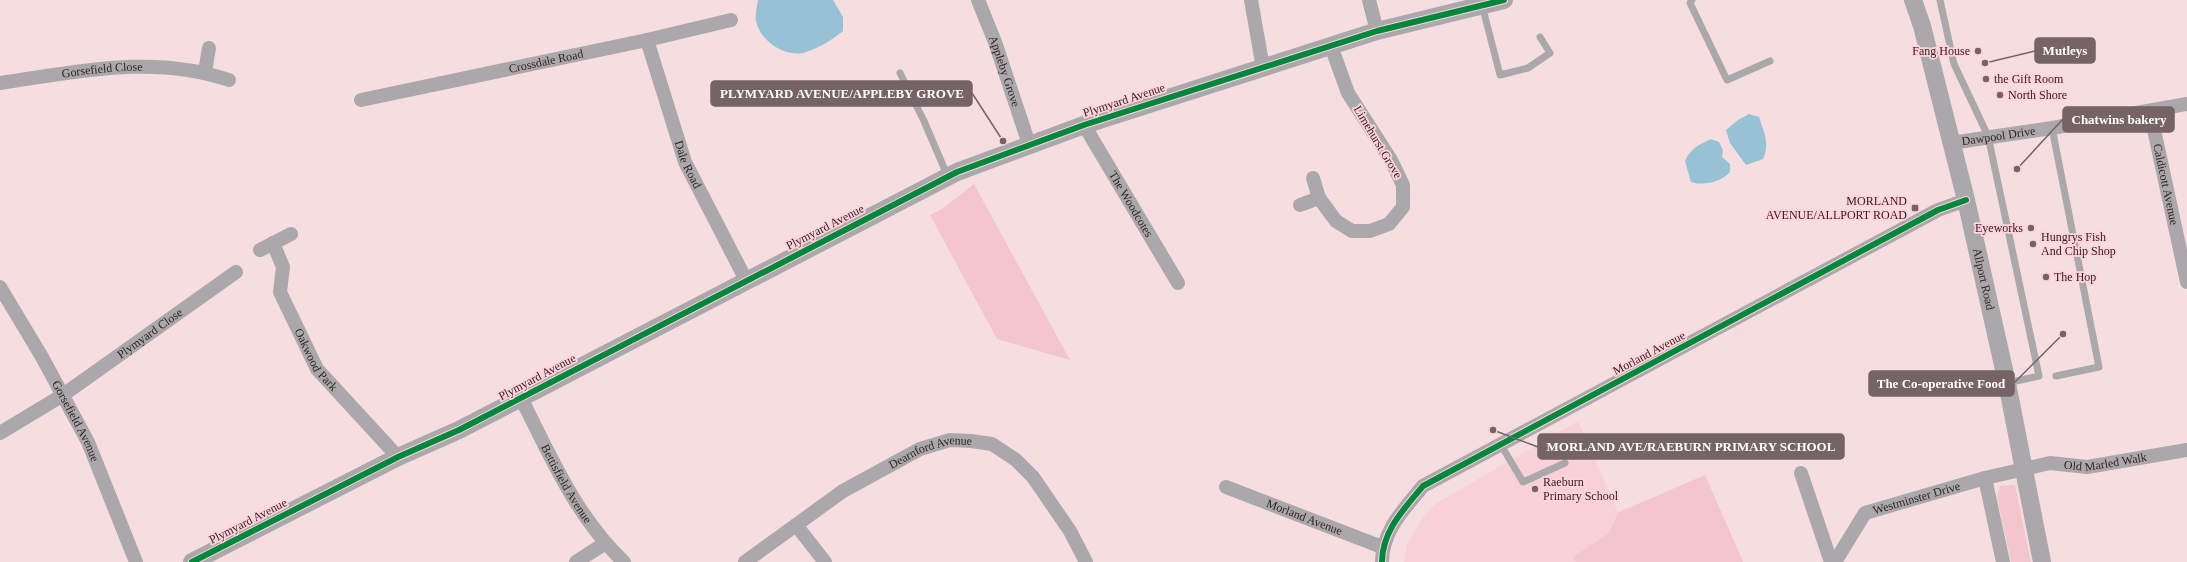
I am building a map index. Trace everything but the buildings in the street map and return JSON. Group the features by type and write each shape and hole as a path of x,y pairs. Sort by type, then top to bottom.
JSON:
{"street":[{"name":"Appleby Grove","path":"978,0 995,42 1029,144"},
{"path":"1251,0 1263,68"},
{"path":"1369,0 1377,30"},
{"name":"Plymyard Avenue","path":"192,562 211,557 398,457 459,430 746,280 948,177 1029,144 1084,124 1263,68 1377,30 1504,0"},
{"name":"Allport Road","path":"1913,0 1922,26 1966,200 2007,383 2042,562"},
{"name":"Crossdale Road","path":"361,100 647,40 731,20"},
{"name":"Dale Road","path":"647,40 685,162 746,280"},
{"name":"Limehurst Grove","path":"1313,178 1319,198 1336,221 1352,231 1370,231 1389,224 1403,207 1403,185 1390,160 1348,93 1331,46"},
{"path":"205,72 210,48"},
{"name":"Gorsefield Close","path":"0,83 138,65 164,66 205,72 229,80"},
{"name":"Dawpool Drive","path":"1951,143 1988,136 2052,128 2187,104"},
{"name":"Caldicott Avenue","path":"2150,111 2187,282"},
{"name":"The Woodcotes","path":"1084,124 1178,283"},
{"path":"1300,205 1319,198"},
{"name":"Morland Avenue","path":"1382,562 1382,547 1398,515 1423,486 1938,210 1966,200"},
{"path":"260,250 291,234"},
{"name":"Oakwood Park","path":"273,243 283,267 280,292 317,369 398,457"},
{"name":"Plymyard Close","path":"0,434 64,395 236,272"},
{"name":"Gorsefield Avenue","path":"0,287 64,395 88,442 136,562"},
{"name":"Bettisfield Avenue","path":"521,398 572,497 604,544 624,562"},
{"name":"Dearnford Avenue","path":"745,562 843,491 920,449 950,440 971,440 992,444 1016,460 1033,476 1070,531 1086,562"},
{"name":"Old Marled Walk","path":"2023,468 2050,463 2087,467 2187,450"},
{"name":"Westminster Drive","path":"1835,562 1864,513 2023,468"},
{"path":"1801,473 1831,562"},
{"path":"1985,478 2003,562"},
{"name":"Morland Avenue","path":"1226,487 1382,547"},
{"path":"796,525 825,562"},
{"path":"576,562 604,544"}],"lane":[{"path":"1692,0 1690,3 1727,80 1770,61"},
{"path":"1940,0 1954,64 1988,136 2039,376 2007,383"},
{"path":"1482,5 1500,75 1528,68 1550,53 1540,37"},
{"path":"900,73 924,121 948,177"},
{"path":"2052,128 2099,367 2056,376"},
{"path":"1501,445 1523,482 1565,464"}],"shaded area":[{"path":"974,184 1070,360 997,339 930,215 942,209"},
{"name":"Raeburn Primary School","path":"1578,421 1618,512 1705,475 1743,562 1404,562 1407,544 1425,514 1437,503"},
{"path":"1705,475 1743,562 1576,562 1573,557 1609,533 1618,513"},
{"path":"2015,485 2031,562 2011,562 1997,497 2000,486"}],"water":[{"path":"758,0 833,0 843,17 843,31 834,38 806,52 790,53 782,51 768,41 758,28 756,21 756,10"},
{"path":"1749,114 1759,117 1766,138 1766,148 1763,159 1746,165 1730,143 1726,130 1738,120"},
{"path":"1711,139 1719,142 1723,150 1722,157 1730,164 1730,172 1717,181 1701,184 1691,182 1685,161 1695,147"}],"cycle path":[{"path":"192,562 398,457 459,430 957,172 1084,125 1377,31 1504,0"},
{"path":"1382,562 1383,551 1390,530 1395,521 1423,486 1938,210 1966,200"}],"place":[{"name":"Fang House","path":"1978,51"},
{"name":"Mutleys","path":"1985,63"},
{"name":"the Gift Room","path":"1986,79"},
{"name":"North Shore","path":"2000,95"},
{"name":"PLYMYARD AVENUE/APPLEBY GROVE","path":"1003,141"},
{"name":"Chatwins bakery","path":"2017,169"},
{"name":"MORLAND AVENUE/ALLPORT ROAD","path":"1915,208"},
{"name":"Eyeworks","path":"2031,228"},
{"name":"Hungrys Fish And Chip Shop","path":"2033,244"},
{"name":"The Hop","path":"2046,277"},
{"name":"The Co-operative Food","path":"2063,334"},
{"name":"MORLAND AVE/RAEBURN PRIMARY SCHOOL","path":"1493,430"},
{"name":"Raeburn Primary School","path":"1535,489"}]}
